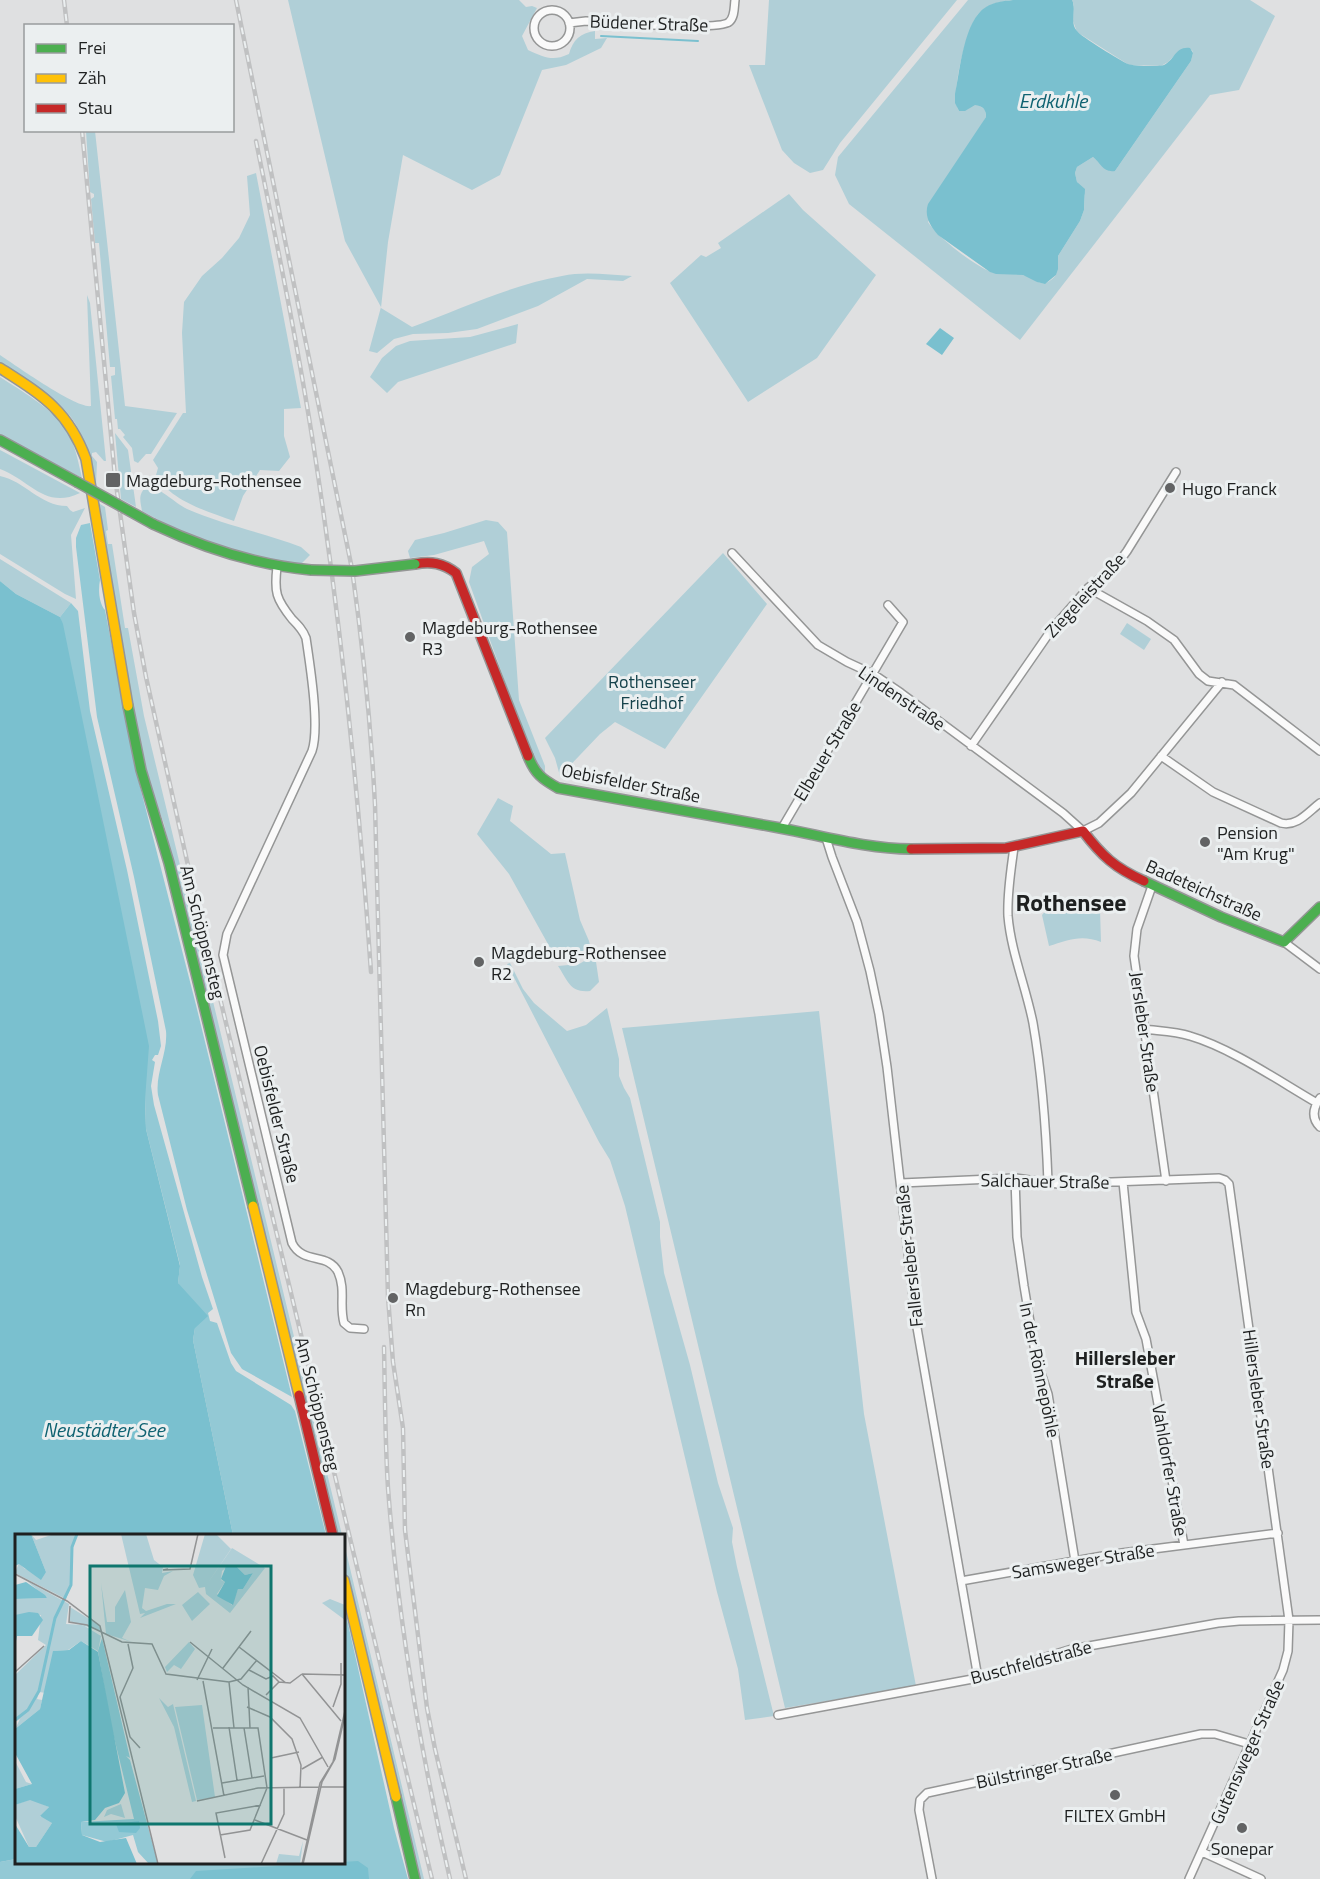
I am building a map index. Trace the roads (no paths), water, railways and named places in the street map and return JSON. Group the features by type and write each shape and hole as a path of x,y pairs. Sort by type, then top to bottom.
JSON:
{"street":[{"name":"Büdener Straße","path":"569,23 586,21 722,25 728,23 733,15 735,0"},
{"name":"Büdener Straße","path":"547,11 559,12 569,23 567,38 558,45 546,45 535,35 536,20 540,14 547,11"},
{"name":"Am Schöppensteg","path":"0,368 45,398 60,411 75,430 86,459 117,650 139,761 192,953 333,1534"},
{"name":"Oebisfelder Straße","path":"0,440 153,524 236,558 277,567 311,570 355,571 438,562 445,565 456,573 522,743 536,771 544,781 558,788 901,850 997,849 1083,831"},
{"name":"Ziegeleistraße","path":"971,746 1052,629 1088,588 1116,566 1176,472"},
{"name":"Lindenstraße","path":"732,553 818,645 873,674 915,703 1063,813 1083,831"},
{"name":"Oebisfelder Straße","path":"277,567 274,585 277,595 306,638 315,738 312,751 227,934 223,955 292,1244 303,1255 325,1260 335,1268 343,1291 344,1323 350,1328 364,1329"},
{"path":"1088,588 1147,621 1174,640 1199,674 1208,681 1234,685 1320,751"},
{"name":"Elbeuer Straße","path":"782,828 903,622 888,605"},
{"path":"1083,831 1099,823 1131,793 1222,682"},
{"path":"1161,756 1214,792 1281,824 1289,825 1296,822 1320,803"},
{"name":"Badeteichstraße","path":"1083,831 1101,855 1114,866 1221,917 1284,942 1320,969"},
{"name":"Fallersleber Straße","path":"826,838 857,921 877,999 916,1322 978,1678"},
{"path":"1014,847 1008,896 1009,922 1012,945 1032,1020 1040,1066 1046,1121 1048,1182"},
{"name":"Jersleber Straße","path":"1152,885 1137,929 1134,946 1166,1181"},
{"path":"1284,942 1320,907"},
{"path":"1144,1029 1175,1032 1208,1042 1318,1100 1314,1115 1320,1127"},
{"name":"Salchauer Straße","path":"900,1183 1014,1178 1058,1184 1217,1178 1225,1180"},
{"name":"In der Rönnepöhle","path":"1014,1178 1017,1237 1024,1286 1036,1358 1048,1394 1075,1561"},
{"name":"Hillersleber Straße","path":"1225,1180 1230,1186 1290,1620"},
{"name":"Vahldorfer Straße","path":"1123,1182 1136,1312 1146,1339 1184,1545"},
{"name":"Samsweger Straße","path":"961,1581 1114,1554 1278,1533"},
{"path":"345,1584 415,1879"},
{"name":"Gutensweger Straße","path":"1189,1879 1285,1664 1290,1620"},
{"name":"Buschfeldstraße","path":"778,1715 978,1678 1072,1648 1228,1621 1320,1620"},
{"name":"Bülstringer Straße","path":"933,1879 918,1808 920,1800 927,1793 1201,1734 1220,1735 1249,1744"},
{"path":"1202,1852 1261,1879"}],"water":[{"name":"Erdkuhle","path":"1013,0 1072,0 1074,24 1077,31 1128,64 1161,66 1168,63 1181,49 1190,48 1193,53 1191,61 1115,171 1105,169 1093,157 1077,167 1075,173 1077,182 1085,189 1084,210 1080,221 1058,256 1056,275 1045,284 1023,275 990,272 938,235 927,217 928,204 986,117 984,108 980,106 975,105 965,111 959,111 955,103 961,59 968,34 979,13 986,7"},
{"path":"940,328 954,338 942,355 926,344"},
{"name":"Neustädter See","path":"0,581 16,594 60,617 63,624 149,1046 145,1100 146,1129 180,1266 178,1283 208,1316 195,1328 193,1340 233,1534 15,1534 15,1859 0,1862"},
{"path":"358,1861 368,1868 369,1879 190,1879 196,1871 345,1864 345,1862"}],"waterway":[{"path":"601,36 698,41"}],"railway":[{"path":"64,0 67,24"},
{"path":"236,0 352,569 360,628 375,805 388,1297 393,1362 403,1428 405,1530 427,1708 466,1879"},
{"path":"82,132 115,477 134,613 146,677 187,861 432,1879"},
{"path":"256,141 301,372 324,514 348,710 371,972"},
{"path":"384,1347 388,1488 404,1636 429,1782 450,1879"}],"place":[{"name":"Magdeburg-Rothensee","path":"113,480"},
{"name":"Hugo Franck","path":"1170,488"},
{"name":"Magdeburg-Rothensee R3","path":"410,637"},
{"name":"Pension \"Am Krug\"","path":"1205,842"},
{"name":"Magdeburg-Rothensee R2","path":"479,962"},
{"name":"Magdeburg-Rothensee Rn","path":"393,1298"},
{"name":"FILTEX GmbH","path":"1115,1795"},
{"name":"Sonepar","path":"1242,1828"}],"district":[{"name":"Rothensee","path":"1071,902"},
{"name":"Hillersleber Straße","path":"1125,1368"}],"park label":[{"name":"Rothenseer Friedhof","path":"652,691"}]}
